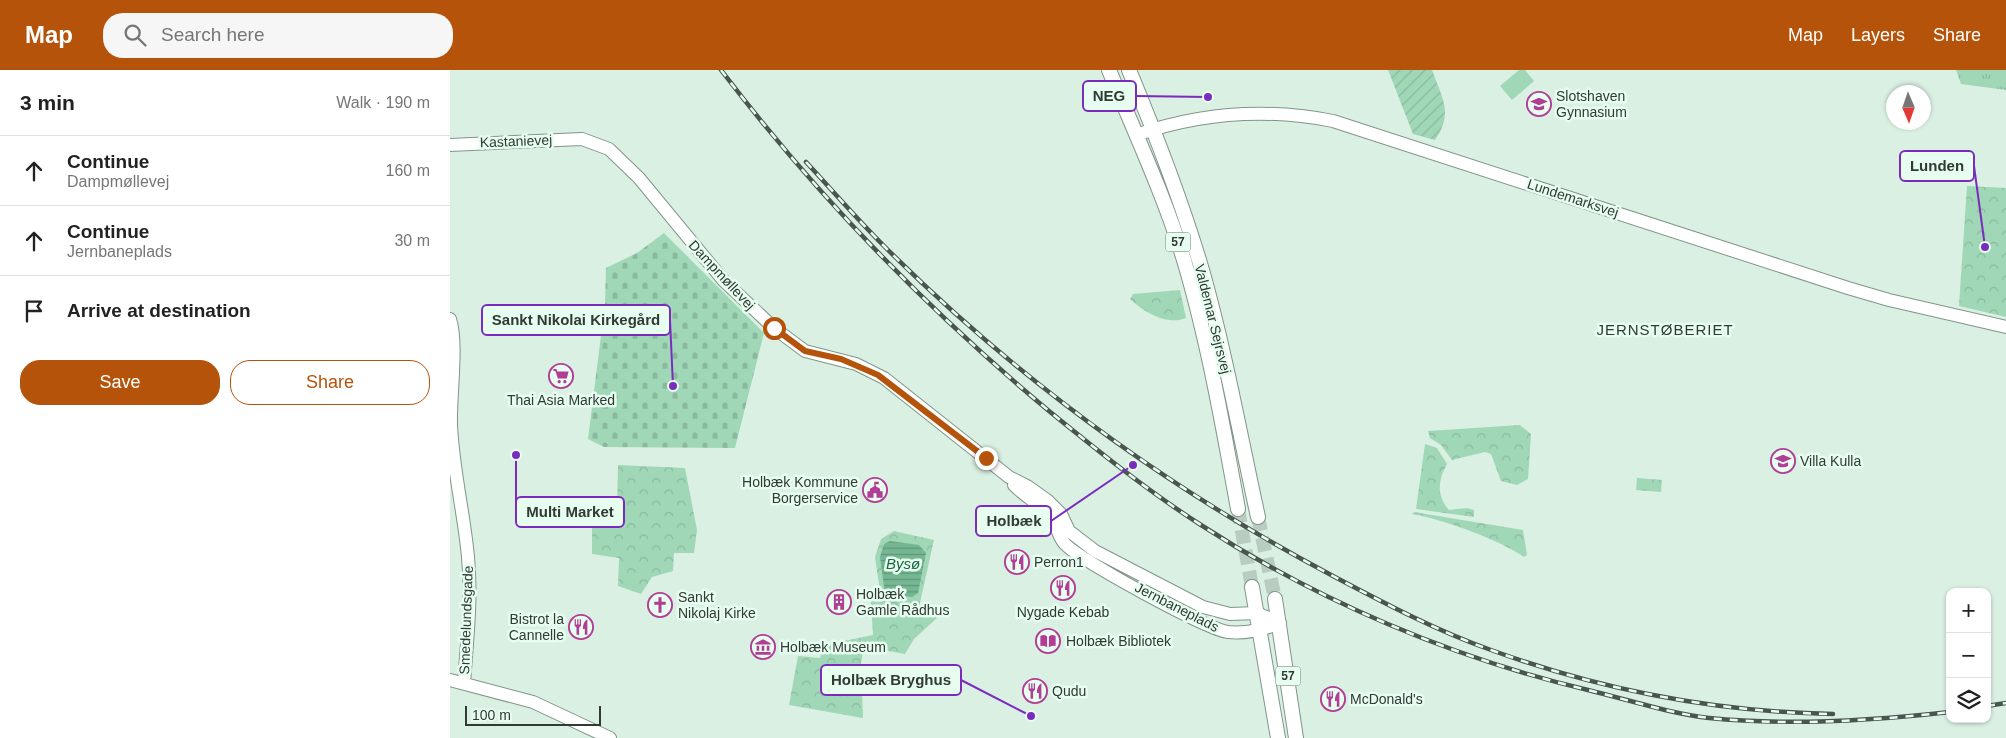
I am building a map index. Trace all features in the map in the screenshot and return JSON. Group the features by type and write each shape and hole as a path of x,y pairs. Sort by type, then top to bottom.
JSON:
{"main road":[{"name":"Valdemar Sejrsvej","path":"1109,70 1184,260 1202,326 1238,509"},
{"name":"Valdemar Sejrsvej","path":"1129,70 1153,129 1202,270 1258,517"},
{"name":"57","path":"1252,587 1278,738"},
{"name":"57","path":"1275,598 1296,738"}],"street":[{"name":"Lundemarksvej","path":"1136,135 1153,129 1204,118 1252,114 1297,115 1333,121 1856,290 2006,327"},
{"name":"Kastanievej","path":"450,145 582,139"},
{"name":"Dampmøllevej","path":"582,139 609,149 622,160 724,281 789,339 805,351 849,362 878,375 958,435"},
{"name":"Smedelundsgade","path":"450,319 452,345 451,423 457,487 468,557 470,589 464,682"},
{"name":"Jernbaneplads","path":"958,435 1009,476 1048,501 1061,514 1069,532 1095,552 1203,607 1230,614 1257,613 1280,623"},
{"name":"Jernbaneplads","path":"1009,476 1019,490 1052,518 1064,543 1085,559 1217,629 1228,632 1260,632 1280,623"},
{"path":"450,680 464,682 533,702 610,738"}],"green space":[{"path":"1388,70 1432,70 1442,97 1445,113 1444,122 1435,140 1413,134"},
{"path":"1519,70 1525,70 1534,81 1512,100 1500,86"},
{"path":"1956,70 2006,70 2006,90 1961,84"},
{"path":"1967,186 2006,188 2006,317 1959,306"},
{"path":"664,233 764,333 735,448 604,447 588,439 605,304 606,268 637,253"},
{"path":"1180,290 1186,318 1179,320 1164,319 1149,313 1130,299 1133,294"},
{"path":"1520,425 1531,434 1528,479 1517,485 1501,481 1491,454 1485,452 1452,460 1441,445 1430,438 1428,431"},
{"path":"1425,444 1437,448 1447,464 1440,482 1440,493 1449,510 1467,508 1474,510 1474,517 1416,509"},
{"path":"618,465 685,468 697,530 694,553 674,553 673,571 652,577 641,594 618,586 619,558 592,554 592,515 617,511"},
{"path":"1637,478 1662,480 1661,492 1636,490"},
{"path":"1414,512 1523,530 1527,555 1524,557 1514,550 1486,537 1439,520 1412,514"},
{"path":"894,531 934,540 919,607 937,618 914,639 905,654 871,648 863,650 861,664 863,718 789,705 798,656 820,658 825,645 873,635 871,601 881,598 875,557 881,539"}],"water":[{"name":"Bysø","path":"890,541 919,545 926,553 918,593 912,597 885,594 880,557 884,544"}],"tunnel":[{"path":"1238,509 1252,587"},
{"path":"1258,517 1275,599"}],"railway":[{"path":"721,70 758,117 835,207 917,292 1004,373 1086,441 1162,498 1246,553 1292,578 1339,602 1437,644 1537,677 1679,713 1709,718 1799,722 1860,720 1946,712"},
{"path":"806,162 874,236 934,295 1041,385 1096,428 1212,506 1333,576 1451,634 1491,650 1574,677 1659,696 1702,703 1746,709 1833,714"},
{"path":"1991,705 2006,703"}],"place":[{"name":"NEG","path":"1208,97"},
{"name":"Slotshaven Gynnasium","path":"1539,104"},
{"name":"Lunden","path":"1985,247"},
{"name":"Thai Asia Marked","path":"561,376"},
{"name":"Sankt Nikolai Kirkegård","path":"673,386"},
{"name":"Multi Market","path":"516,455"},
{"name":"Villa Kulla","path":"1783,461"},
{"name":"Holbæk","path":"1133,465"},
{"name":"Holbæk Kommune Borgerservice","path":"875,490"},
{"name":"Perron1","path":"1017,562"},
{"name":"Nygade Kebab","path":"1063,588"},
{"name":"Holbæk Gamle Rådhus","path":"839,602"},
{"name":"Sankt Nikolaj Kirke","path":"660,605"},
{"name":"Bistrot la Cannelle","path":"581,627"},
{"name":"Holbæk Bibliotek","path":"1048,641"},
{"name":"Holbæk Museum","path":"763,647"},
{"name":"Qudu","path":"1035,691"},
{"name":"McDonald's","path":"1333,699"},
{"name":"Holbæk Bryghus","path":"1031,716"}],"district":[{"name":"JERNSTØBERIET","path":"1665,330"}],"route":[{"path":"774,328 805,351 841,359 878,375 986,458"}]}
